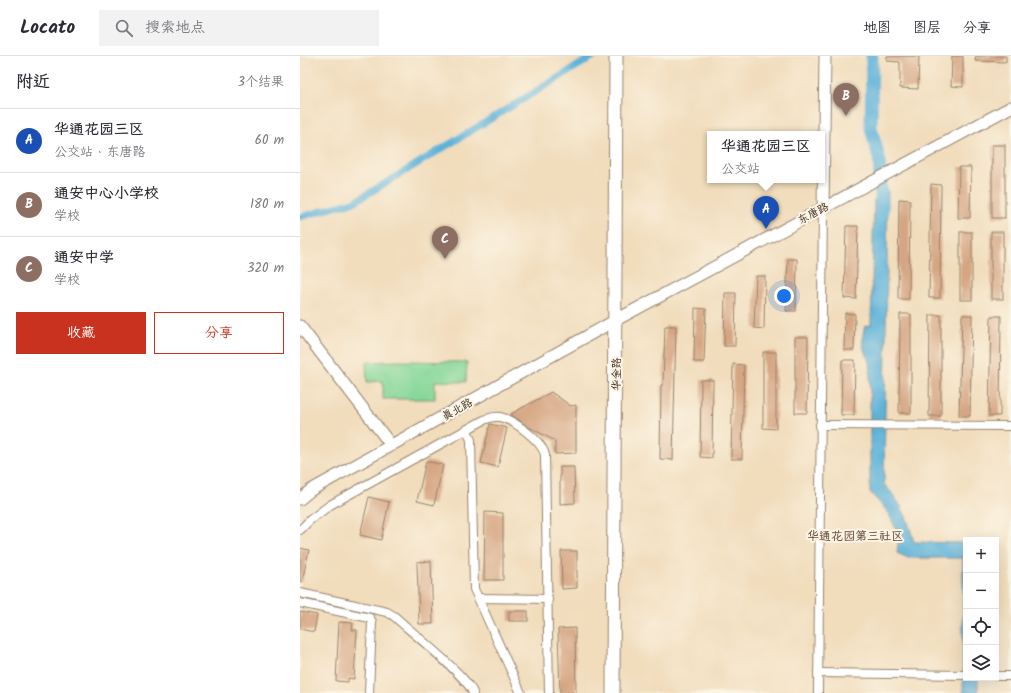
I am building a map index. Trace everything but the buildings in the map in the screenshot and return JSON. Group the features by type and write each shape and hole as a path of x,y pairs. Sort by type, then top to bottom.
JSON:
{"main road":[{"name":"华金路","path":"613,693 616,320 616,59"}],"street":[{"path":"824,131 825,56"},
{"name":"东唐路","path":"616,320 1011,107"},
{"path":"818,693 823,183"},
{"name":"真北路","path":"300,499 311,490 616,320"},
{"path":"300,326 391,445"},
{"path":"300,530 310,520 330,505 493,416 509,420 544,447 549,693"},
{"path":"820,425 1011,426"},
{"path":"467,430 471,440 474,589 521,693"},
{"path":"300,593 386,612 394,616 458,674 471,687 473,693"},
{"path":"478,598 548,599"},
{"path":"300,603 370,618 372,622 369,693"},
{"path":"818,673 963,675"},
{"path":"999,676 1011,676"}],"green space":[{"path":"366,362 467,362 466,382 435,381 435,399 383,399 383,381 367,382"}],"water":[{"path":"888,191 884,484 896,498 903,511 909,524 914,542 963,543 963,558 908,558 897,553 899,535 888,512 870,492 870,361 865,353 863,335 865,326 871,325 874,200"},
{"path":"963,681 978,681 978,693 963,693"}],"waterway":[{"path":"300,217 356,201 594,56"},
{"path":"872,56 871,128 879,158 882,212"}],"place":[{"name":"通安中心小学校","path":"846,116"},
{"name":"华通花园三区","path":"766,229"},
{"name":"通安中学","path":"445,259"}],"district":[{"name":"华通花园第三社区","path":"855,536"}]}
